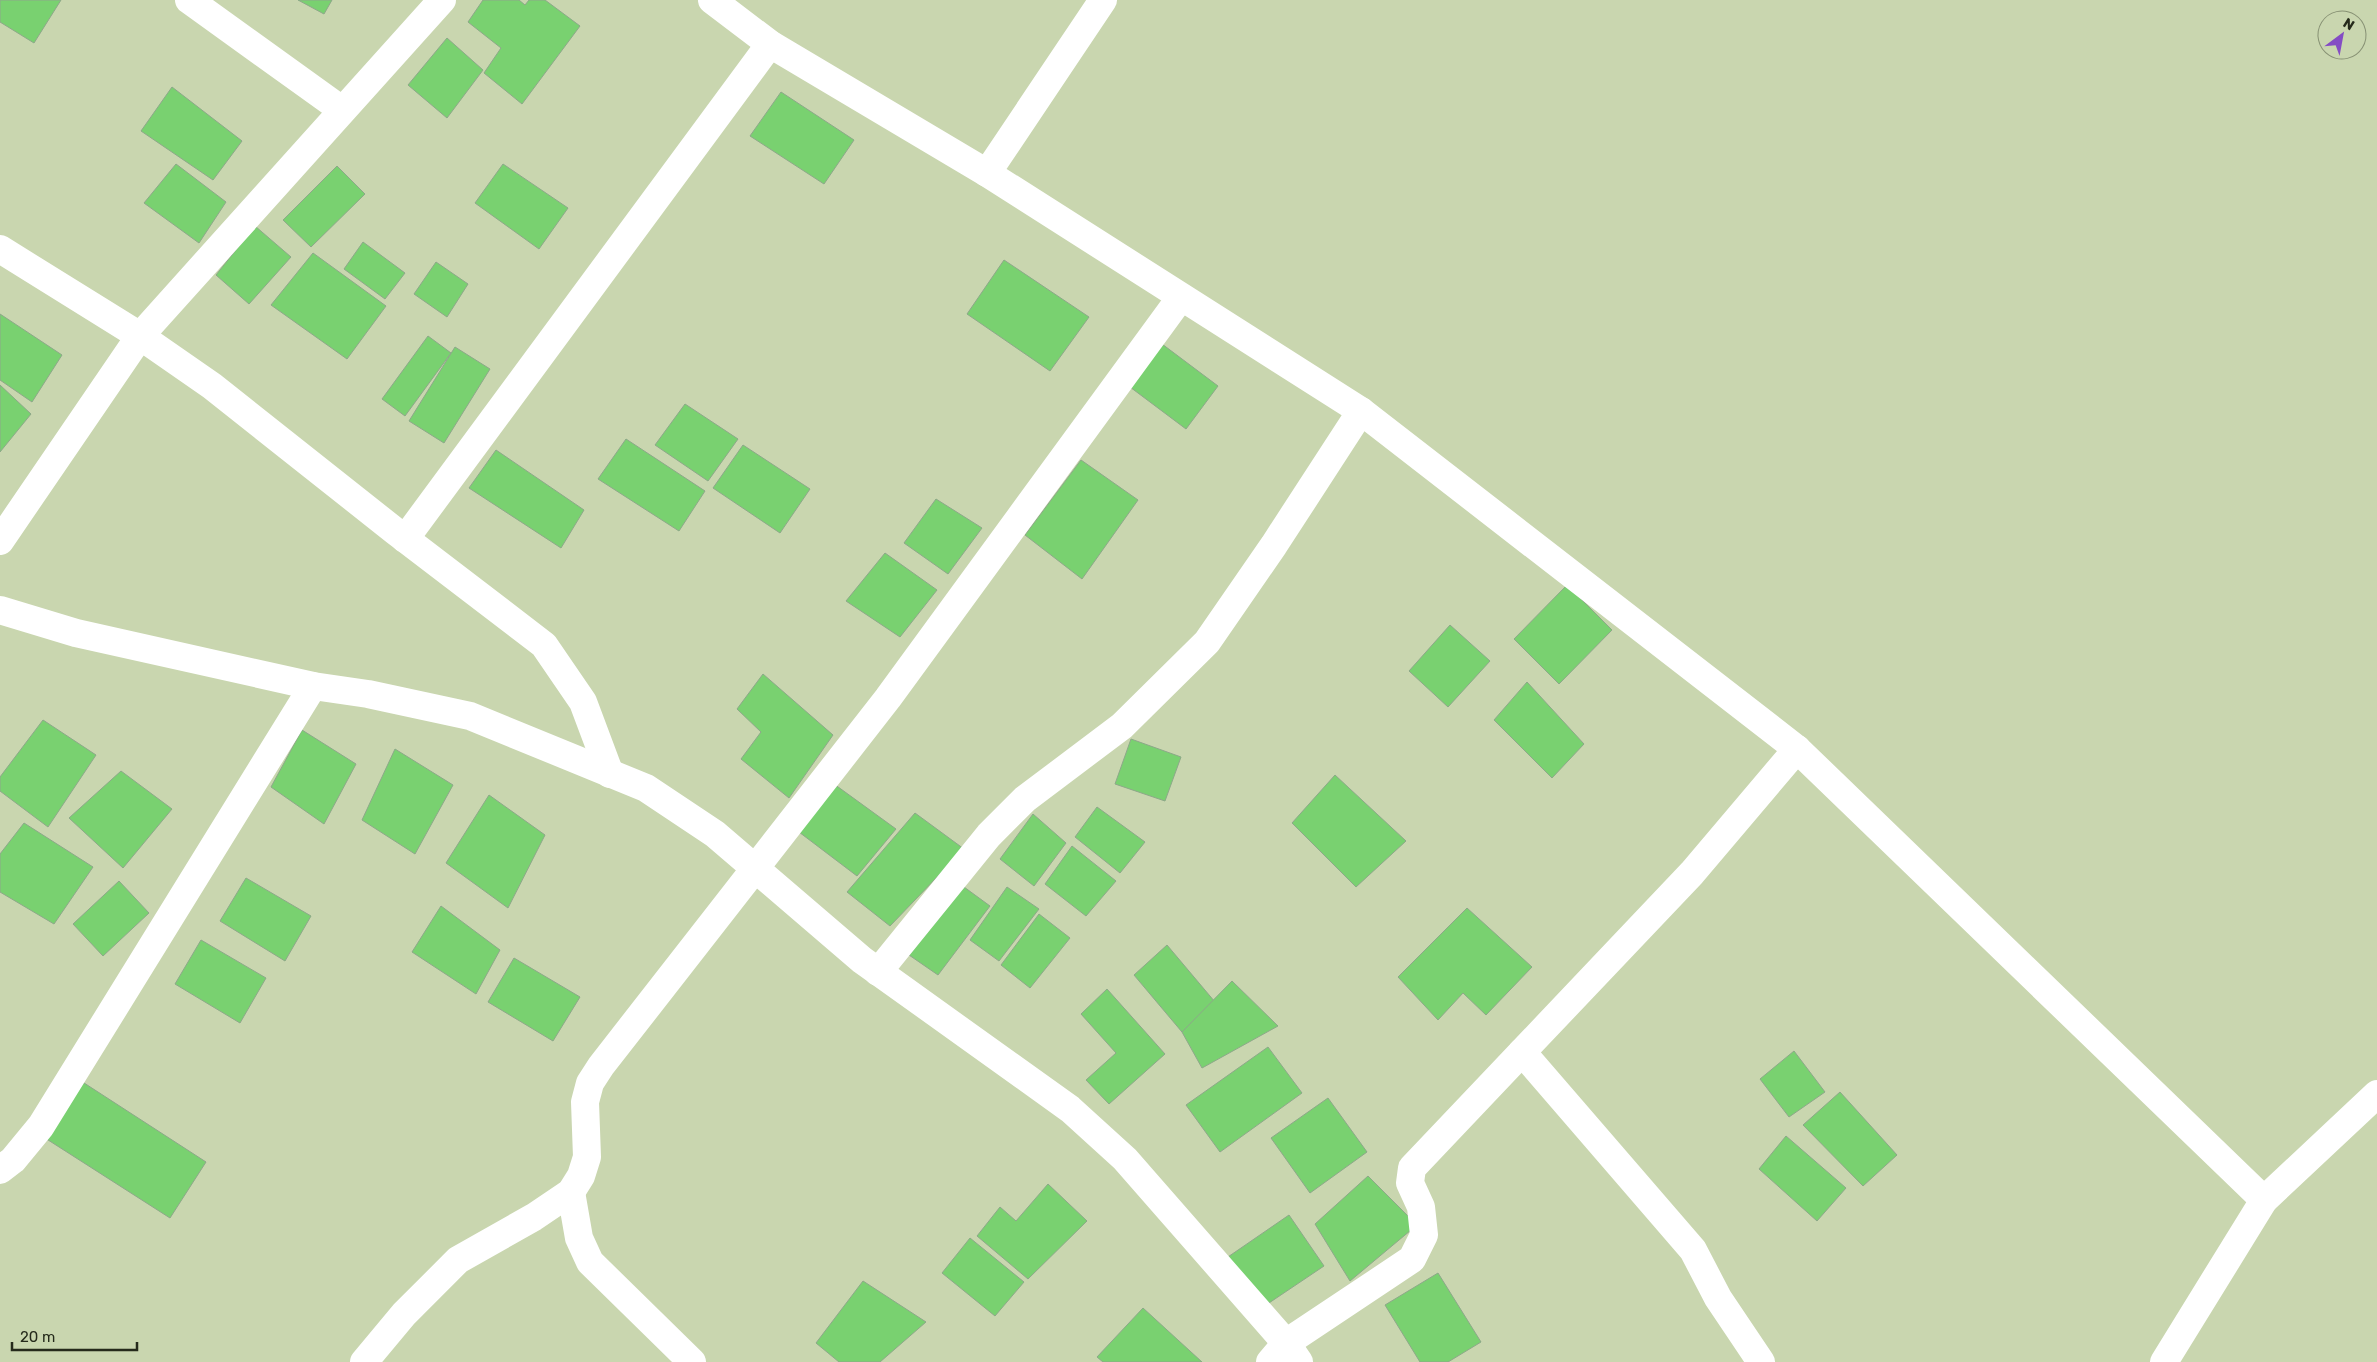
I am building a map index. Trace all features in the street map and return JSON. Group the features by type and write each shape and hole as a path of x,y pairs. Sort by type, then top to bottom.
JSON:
{"street":[{"path":"189,0 342,110"},
{"path":"0,541 140,336 442,0"},
{"path":"712,0 770,44 986,173 1361,411 1797,749 2264,1200"},
{"path":"986,173 1103,0"},
{"path":"405,539 770,44"},
{"path":"0,249 140,336 212,386 405,539 544,645 583,702 610,774"},
{"path":"364,1362 404,1314 458,1260 534,1217 571,1192 581,1176 586,1157 585,1102 590,1083 888,698 1181,297"},
{"path":"878,972 989,835 1019,805 1122,726 1207,642 1274,546 1361,411"},
{"path":"0,610 76,633 312,686 368,694 470,716 646,788 715,834 878,972 1070,1109 1125,1160 1285,1356 1412,1259 1424,1235 1421,1207 1410,1183 1412,1168 1692,873 1797,749"},
{"path":"0,1170 13,1160 41,1126 312,686"},
{"path":"1522,1052 1693,1250 1718,1298 1761,1362"},
{"path":"2164,1362 2264,1200 2377,1094"},
{"path":"571,1192 579,1238 590,1262 692,1362"}],"building":[{"path":"0,0 61,0 34,43 0,22"},
{"path":"298,0 332,0 324,14"},
{"path":"483,0 519,0 525,5 529,0 545,0 580,26 522,104 484,73 501,48 468,22"},
{"path":"447,38 483,70 447,118 408,85"},
{"path":"172,87 242,141 213,180 141,131"},
{"path":"781,92 854,140 824,184 750,136"},
{"path":"176,164 226,202 199,243 144,203"},
{"path":"503,164 568,208 539,249 475,203"},
{"path":"337,166 365,194 311,247 283,220"},
{"path":"255,226 291,257 249,304 216,275"},
{"path":"363,242 405,273 385,299 344,269"},
{"path":"313,253 386,306 347,359 271,305"},
{"path":"1004,260 1089,317 1050,371 967,314"},
{"path":"436,262 468,284 447,317 414,294"},
{"path":"0,314 62,355 32,402 0,380"},
{"path":"428,336 451,353 405,416 382,399"},
{"path":"1162,344 1218,386 1186,429 1130,387"},
{"path":"455,347 490,369 444,443 409,421"},
{"path":"0,385 31,414 0,452"},
{"path":"685,404 738,439 708,481 655,445"},
{"path":"626,439 705,491 679,531 598,479"},
{"path":"743,445 810,489 780,533 713,488"},
{"path":"496,450 584,510 561,548 469,488"},
{"path":"1081,460 1138,500 1082,579 1025,535"},
{"path":"936,499 982,528 948,574 904,543"},
{"path":"885,553 937,590 900,637 846,601"},
{"path":"1567,585 1612,630 1559,684 1514,639"},
{"path":"1450,625 1490,661 1448,707 1409,671"},
{"path":"763,674 833,735 789,798 741,759 761,732 737,709"},
{"path":"1527,682 1584,744 1552,778 1494,720"},
{"path":"43,720 96,755 48,827 0,791 0,777"},
{"path":"302,730 356,764 324,824 271,787"},
{"path":"1131,739 1181,757 1165,801 1115,784"},
{"path":"395,749 453,785 415,854 362,820"},
{"path":"121,771 172,809 123,868 69,818"},
{"path":"1335,775 1406,841 1356,887 1292,823"},
{"path":"834,784 896,829 857,876 799,832"},
{"path":"489,795 545,835 508,908 446,863"},
{"path":"1097,807 1145,842 1120,873 1075,837"},
{"path":"915,813 964,849 890,926 847,892"},
{"path":"1033,814 1066,843 1034,886 1000,859"},
{"path":"24,823 93,867 54,924 0,892 0,854"},
{"path":"1072,846 1116,881 1086,916 1045,884"},
{"path":"246,878 311,916 285,961 220,921"},
{"path":"119,881 149,913 103,956 73,924"},
{"path":"964,887 990,906 938,975 909,955"},
{"path":"1007,887 1039,909 999,961 970,940"},
{"path":"441,906 500,950 476,994 412,952"},
{"path":"1467,908 1532,967 1486,1015 1463,993 1438,1020 1398,977"},
{"path":"1039,914 1070,938 1030,988 1001,965"},
{"path":"201,940 266,978 240,1023 175,984"},
{"path":"1167,945 1215,1002 1182,1032 1134,975"},
{"path":"514,958 580,997 553,1041 488,1002"},
{"path":"1232,981 1278,1026 1202,1068 1182,1032"},
{"path":"1107,989 1165,1054 1109,1104 1086,1080 1116,1053 1081,1014"},
{"path":"1268,1047 1302,1093 1220,1152 1186,1105"},
{"path":"1794,1051 1825,1092 1789,1117 1760,1079"},
{"path":"81,1081 206,1162 170,1218 45,1138"},
{"path":"1840,1092 1897,1155 1863,1186 1803,1125"},
{"path":"1328,1098 1367,1152 1310,1193 1271,1138"},
{"path":"1786,1136 1846,1188 1817,1221 1759,1169"},
{"path":"1368,1176 1417,1225 1350,1281 1315,1224"},
{"path":"1048,1184 1087,1221 1028,1279 977,1236 1000,1207 1016,1221"},
{"path":"1289,1215 1324,1266 1260,1309 1225,1259"},
{"path":"970,1238 1024,1282 995,1316 942,1273"},
{"path":"1438,1273 1481,1342 1448,1362 1420,1362 1385,1305"},
{"path":"863,1281 926,1322 880,1362 839,1362 816,1343"},
{"path":"1143,1308 1202,1362 1103,1362 1097,1357"}]}
